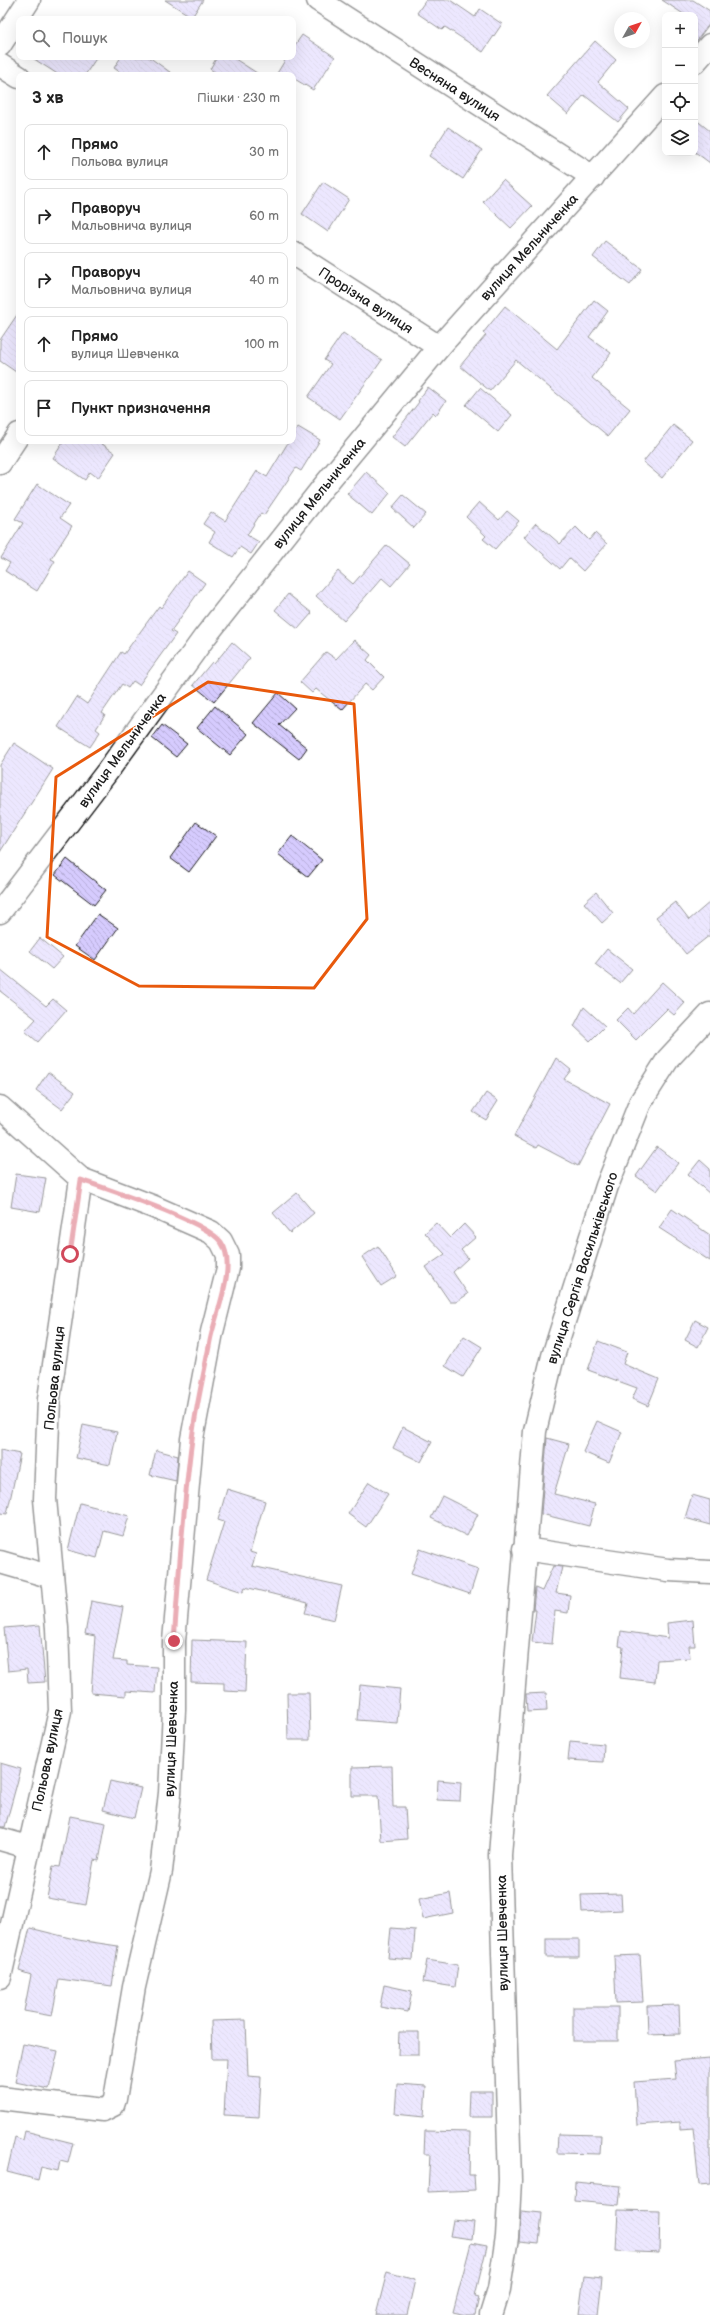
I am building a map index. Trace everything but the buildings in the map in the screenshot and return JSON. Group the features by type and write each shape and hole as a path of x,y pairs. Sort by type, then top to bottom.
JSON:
{"street":[{"path":"19,16 29,0"},
{"name":"Весняна вулиця","path":"318,0 593,177"},
{"path":"0,45 16,20"},
{"path":"698,59 710,45"},
{"path":"0,65 16,75"},
{"name":"вулиця Мельниченка","path":"0,912 107,772 204,638 324,486 439,347 662,99"},
{"name":"Прорізна вулиця","path":"296,255 439,347"},
{"path":"0,463 16,439"},
{"name":"вулиця Сергія Васильківського","path":"524,1549 535,1430 552,1356 607,1186 640,1103 668,1059 710,1014"},
{"path":"0,1107 81,1180"},
{"name":"вулиця Шевченка","path":"0,2098 103,2110 112,2105 115,2099 134,1987 161,1871 170,1794 174,1710 174,1641 182,1536 192,1439 207,1358 228,1268 228,1255 221,1242 211,1232 191,1222 81,1180"},
{"name":"Польова вулиця","path":"0,1977 28,1847 60,1712 57,1628 45,1499 49,1399 81,1180"},
{"path":"524,1549 668,1570 710,1572"},
{"name":"вулиця Шевченка","path":"491,2315 499,2290 507,2237 510,2187 500,1855 524,1549"},
{"path":"0,1562 52,1577"},
{"path":"0,1839 28,1847"}],"highlighted area":[{"path":"208,682 354,704 367,919 314,988 139,986 47,937 56,777"}],"route":[{"path":"70,1254 81,1180 154,1207 211,1232 221,1242 228,1255 228,1268 212,1332 192,1439 182,1536 174,1641"}]}
